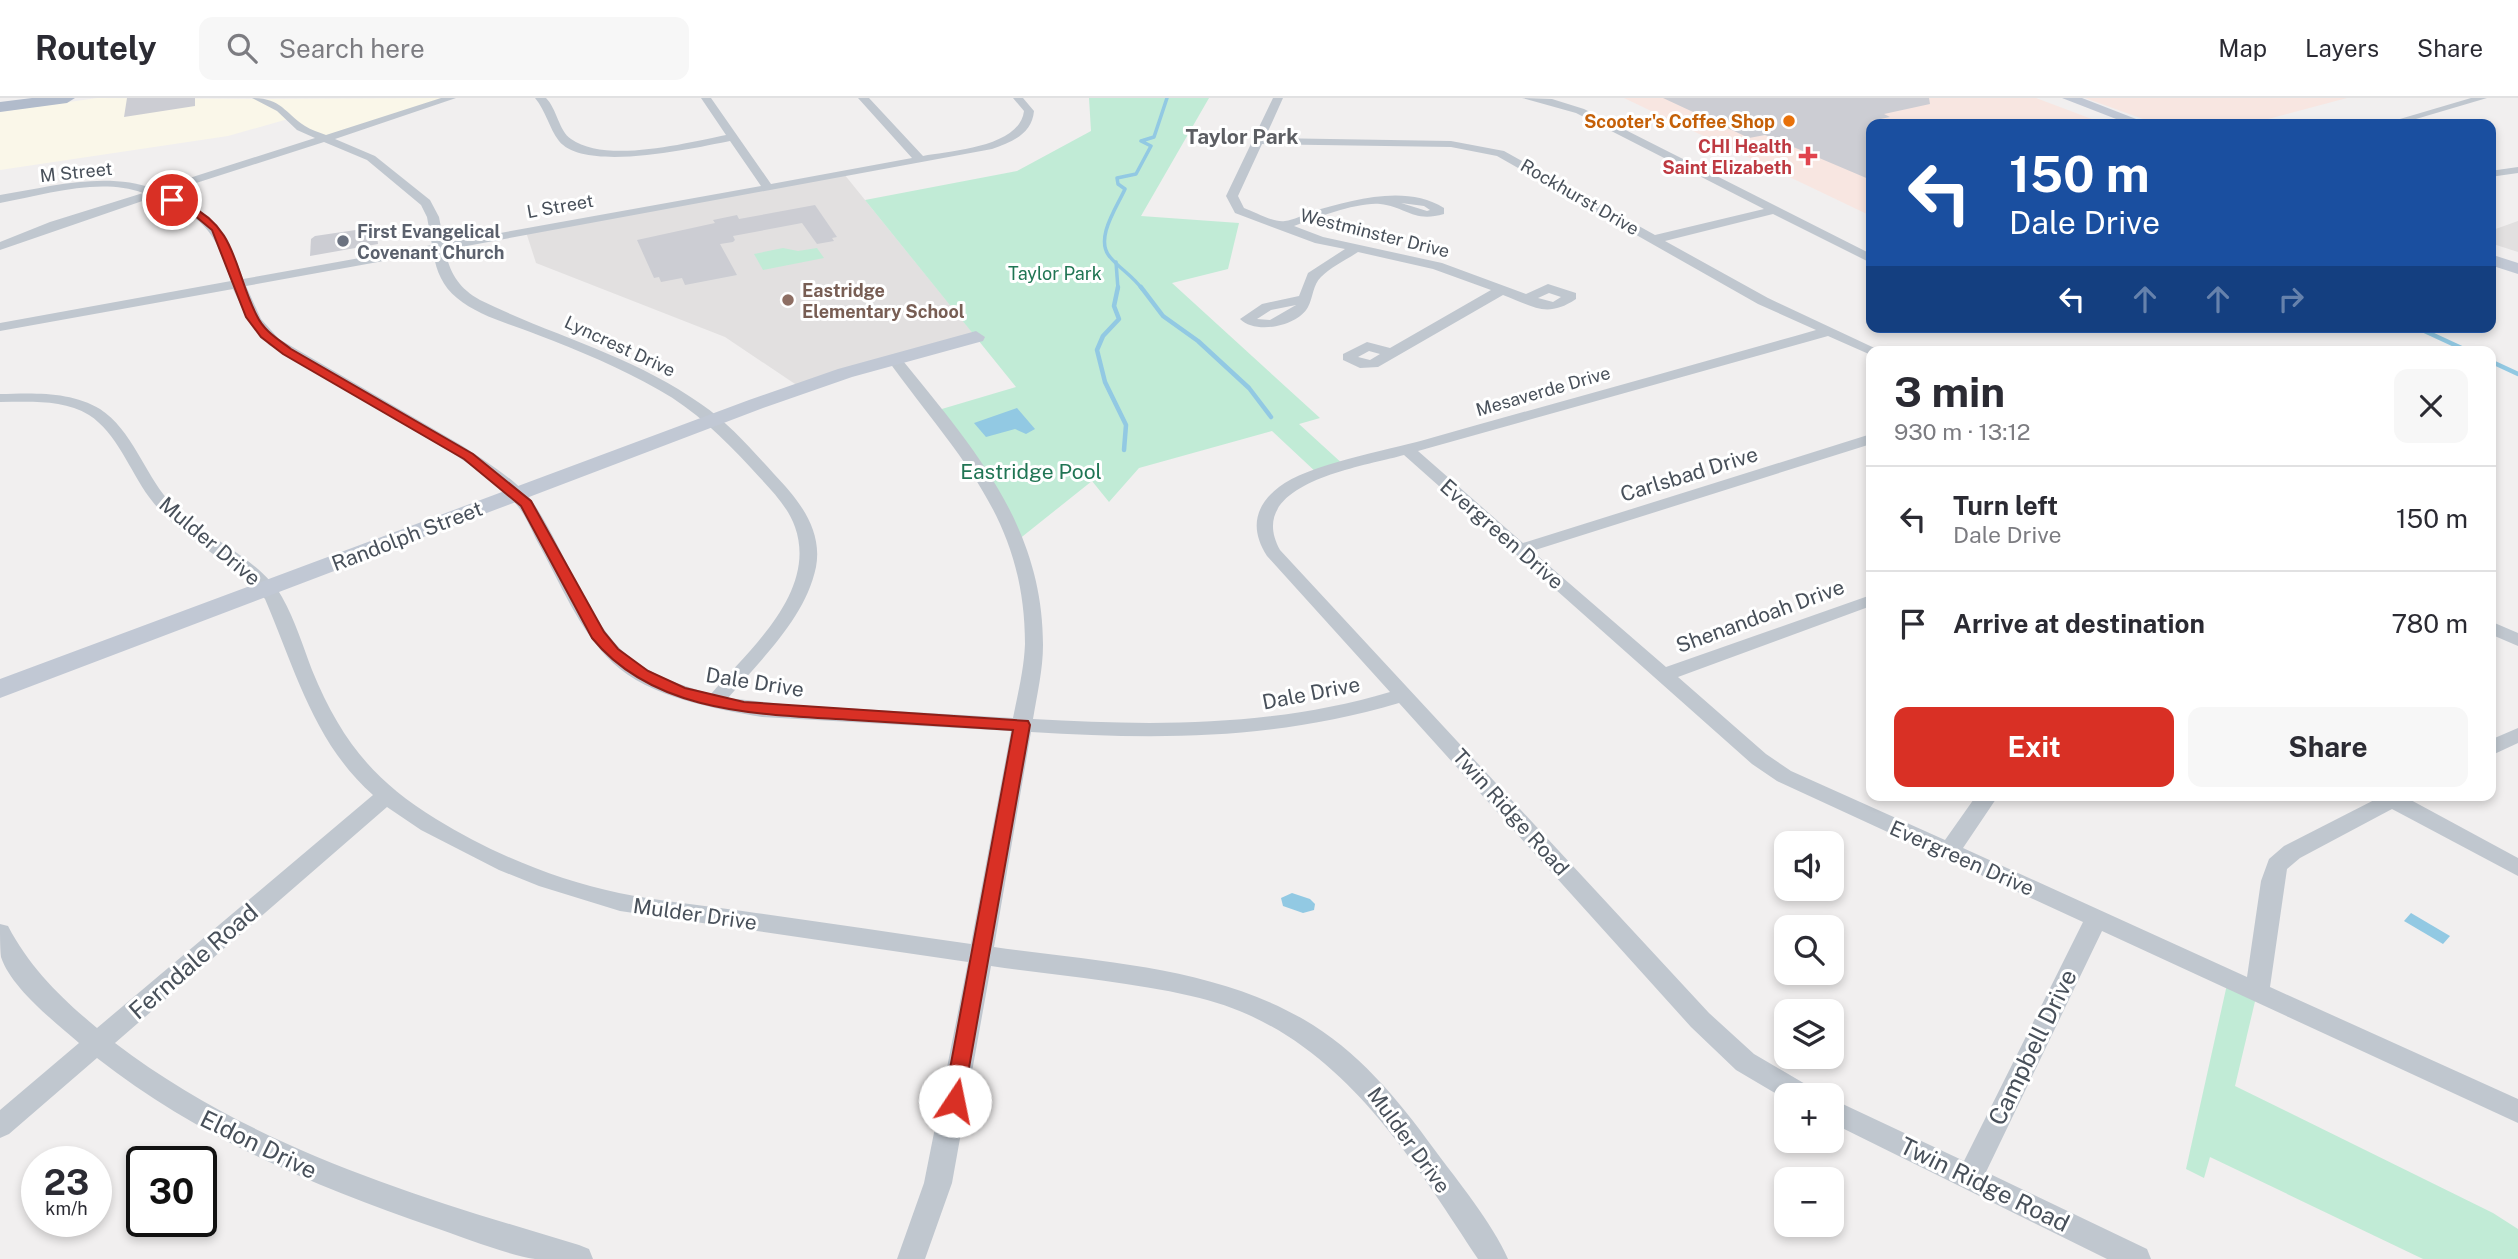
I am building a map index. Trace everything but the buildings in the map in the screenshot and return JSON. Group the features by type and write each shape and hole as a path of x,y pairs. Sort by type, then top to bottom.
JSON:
{"main road":[{"path":"0,99 11,98"},
{"path":"0,107 67,98"},
{"path":"2049,98 2106,119"},
{"path":"2069,98 2128,119"}],"street":[{"path":"0,246 41,229 451,98"},
{"path":"540,98 548,106 564,140 585,149 610,152 648,151 733,137"},
{"path":"706,98 768,188"},
{"path":"863,98 920,160"},
{"name":"L Street","path":"0,327 978,149 1013,136 1026,124 1030,116 1028,108 1018,98"},
{"path":"1258,141 1278,98"},
{"path":"1527,98 1580,111 1866,256"},
{"path":"2406,119 2482,98"},
{"name":"Lyncrest Drive","path":"261,99 281,109 297,126 379,163 426,203 432,213 445,277 461,296 626,366 668,389 713,420 795,508 805,529 808,546 804,577 789,610 715,701"},
{"name":"Westminster Drive","path":"1258,141 1232,195 1239,210 1282,227 1353,249 1426,262 1526,299"},
{"name":"Rockhurst Drive","path":"1258,141 1451,144 1494,151 1519,161 1756,297 1866,348"},
{"path":"2496,173 2518,170"},
{"name":"M Street","path":"0,199 98,185 132,186 154,193"},
{"name":"Dale Drive","path":"154,193 190,209 214,226 223,239 255,323 272,341 455,448 515,495 530,510 591,623 613,653 655,681 680,692 715,701 779,711 1152,732 1235,730 1313,719 1404,695"},
{"path":"1282,227 1307,217 1379,200"},
{"path":"1656,239 1774,210"},
{"path":"1303,299 1308,294 1313,276 1353,249"},
{"path":"2496,252 2518,260"},
{"path":"2496,261 2518,269"},
{"path":"1393,353 1502,289"},
{"name":"Mesaverde Drive","path":"1274,499 1293,484 1310,477 1829,331"},
{"name":"Randolph Street","path":"0,689 713,420 819,382 976,337"},
{"path":"894,359 984,475 1006,513 1018,540 1030,588 1034,627 1032,666 1022,725 943,1162 928,1215 911,1259"},
{"name":"Mulder Drive","path":"0,398 59,401 86,408 104,419 164,506 260,580 275,602 335,738 361,772 386,796 414,814 494,859 542,879 595,896 646,907 1192,986 1241,1000 1292,1025 1347,1064 1390,1108 1494,1259"},
{"name":"Carlsbad Drive","path":"1520,549 1866,441"},
{"name":"Evergreen Drive","path":"1406,449 1759,759 1784,776 2518,1111"},
{"name":"Twin Ridge Road","path":"1274,499 1265,513 1263,524 1269,547 1719,1039 1760,1073 1779,1083"},
{"name":"Shenandoah Drive","path":"1664,675 1866,602"},
{"path":"2496,630 2518,640"},
{"path":"2496,746 2518,735"},
{"name":"Ferndale Road","path":"0,1126 386,796"},
{"path":"1948,852 1984,801"},
{"path":"2257,993 2272,881 2277,865 2292,852 2390,801"},
{"path":"2401,801 2518,869"},
{"name":"Campbell Drive","path":"1970,1177 2096,919"},
{"name":"Eldon Drive","path":"0,933 30,983 58,1012 150,1086 181,1105 284,1160 362,1191 579,1259"},
{"name":"Twin Ridge Road","path":"1844,1116 2137,1259"}],"shaded area":[{"path":"97,98 451,98 325,138 288,119 228,136 0,170 0,112"},
{"name":"CHI Health Saint Elizabeth","path":"1624,98 2036,98 2092,119 1866,119 1866,214"},
{"path":"2085,98 2347,98 2268,119 2143,119"},
{"name":"Eastridge Elementary School","path":"844,174 976,337 801,388 725,337 536,263 526,232"},
{"path":"2518,221 2518,252 2496,245 2496,229"}],"green space":[{"name":"Taylor Park","path":"1089,98 1209,98 1141,216 1239,223 1228,269 1172,283 1320,418 1299,424 1345,466 1318,474 1272,431 1139,468 1109,502 1092,481 1018,540 935,411 1016,387 865,200 1017,171 1091,131"},
{"path":"783,248 798,251 817,248 824,258 763,270 754,254"},
{"path":"2228,980 2257,993 2235,1086 2493,1213 2518,1229 2518,1259 2423,1259 2210,1157 2204,1178 2186,1169"}],"water":[{"path":"1017,408 1035,429 1026,434 1015,429 986,437 974,423"},
{"path":"1292,893 1310,899 1315,904 1314,910 1303,913 1283,906 1281,898"},
{"path":"2411,913 2450,936 2443,944 2404,921"}],"waterway":[{"path":"1116,263 1106,250 1104,241 1109,223 1125,189 1118,184 1117,178 1136,174 1151,146 1141,141 1154,137 1167,98"},
{"path":"1116,263 1142,289"},
{"path":"1116,263 1118,288"},
{"path":"1141,287 1163,316 1198,341 1249,388 1271,417"},
{"path":"1118,288 1114,306 1119,319 1103,336 1097,350 1105,382 1126,425 1124,450"},
{"path":"2429,333 2457,346"},
{"path":"2496,364 2518,374"}],"place":[{"name":"Scooter's Coffee Shop","path":"1789,121"},
{"name":"CHI Health Saint Elizabeth","path":"1808,156"},
{"name":"First Evangelical Covenant Church","path":"343,241"},
{"name":"Eastridge Elementary School","path":"788,300"}],"district":[{"name":"Taylor Park","path":"1242,136"}],"route":[{"path":"172,200 197,212 217,229 252,317 265,335 287,351 468,456 526,504 598,634 613,653 642,674 680,692 744,708 1022,725 955,1101"}],"park label":[{"name":"Eastridge Pool","path":"1031,471"}]}
